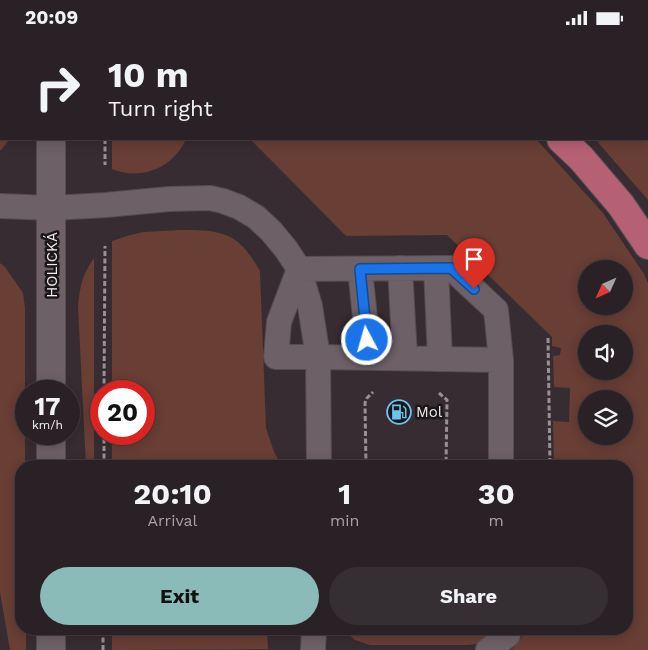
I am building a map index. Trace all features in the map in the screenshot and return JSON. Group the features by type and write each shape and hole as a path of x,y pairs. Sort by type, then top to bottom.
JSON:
{"main road":[{"path":"562,140 581,158 621,205 648,245"}],"street":[{"name":"HOLICKÁ","path":"51,140 52,380"},
{"path":"51,445 51,460"},
{"path":"51,635 51,650"}],"lane":[{"path":"0,206 52,208 169,199 210,198 239,207 256,217 286,249 299,269 310,306 318,357 319,460"},
{"path":"400,268 405,358"},
{"path":"436,268 440,359"},
{"path":"299,269 451,268 496,310 501,360 501,460"},
{"path":"299,269 279,322 276,357 501,360"},
{"path":"360,269 369,357"},
{"path":"313,650 314,635"},
{"path":"488,650 508,635"}],"path":[{"path":"105,140 105,165"},
{"path":"104,380 106,247"},
{"path":"548,338 550,460"},
{"path":"366,460 365,403 367,398 377,388"},
{"path":"436,389 447,401 446,460"},
{"path":"104,445 104,460"},
{"path":"103,635 103,650"}],"shaded area":[{"path":"0,140 9,140 0,151"},
{"path":"112,140 185,140 173,158 155,169 134,173 112,169"},
{"path":"251,140 537,140 603,213 644,274 648,283 648,650 511,650 523,635 633,635 633,460 554,460 553,421 569,422 570,388 554,387 553,356 560,355 561,348 552,346 552,337 447,235 346,236"},
{"path":"596,140 648,140 648,200"},
{"path":"208,231 228,236 244,248 252,258 260,271 266,428 279,460 112,460 112,445 155,445 155,380 112,380 112,241 143,232"},
{"path":"94,258 94,380 90,380 90,445 94,445 94,460 86,460 78,307 82,281"},
{"path":"0,263 5,267 23,293 25,308 25,380 15,380 15,445 25,445 25,460 15,460 15,635 26,635 26,650 10,650 0,592"},
{"path":"112,635 267,635 268,649 297,649 112,650"},
{"path":"491,635 477,644 460,645 370,645 355,640 350,636"}],"place":[{"name":"Mol","path":"399,412"}],"route":[{"path":"367,340 360,269 451,268 474,289"}]}
